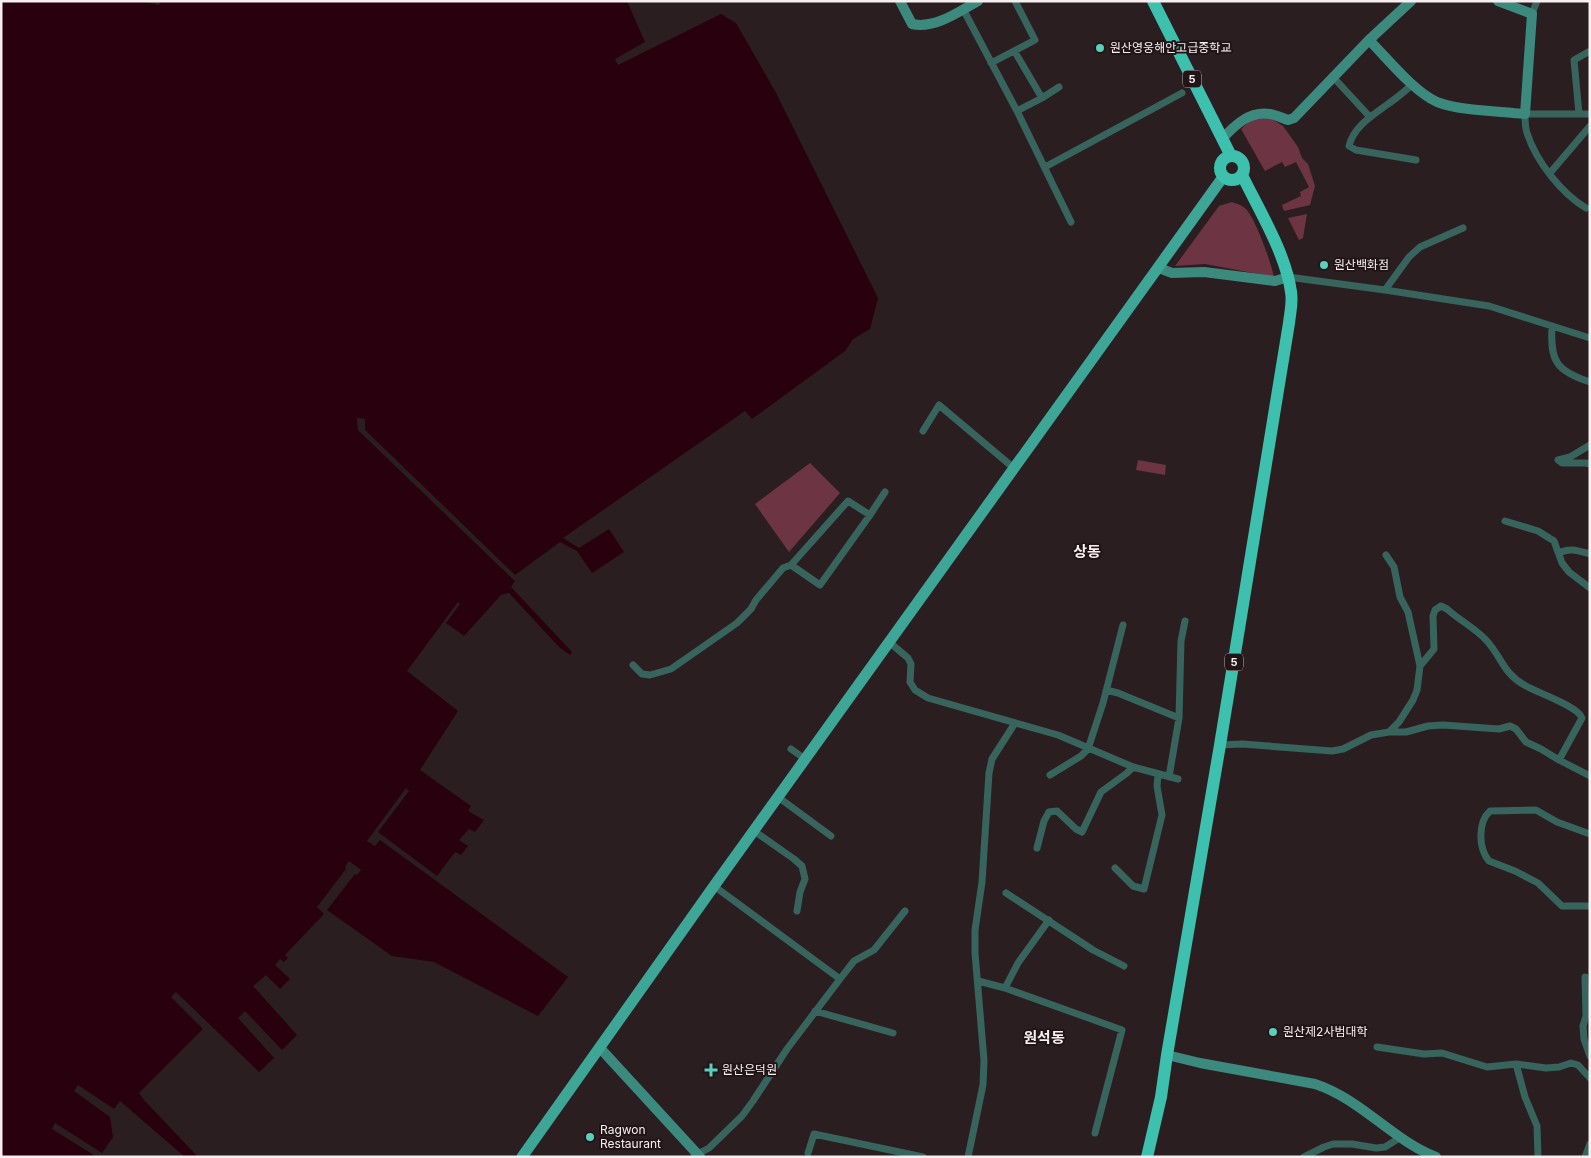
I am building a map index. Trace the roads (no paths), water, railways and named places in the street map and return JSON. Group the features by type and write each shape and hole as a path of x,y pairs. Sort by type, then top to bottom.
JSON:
{"highway":[{"name":"5","path":"1153,1 1231,156"},
{"path":"1238,157 1244,169 1242,176 1233,180 1223,177 1220,171 1220,164 1224,158 1238,157"},
{"name":"5","path":"1147,1157 1161,1097 1290,323 1292,294 1288,277 1280,254 1242,176"}],"main road":[{"path":"522,1157 778,796 1015,469 1223,177"}],"street":[{"path":"900,1 912,24 920,26 930,25 978,1"},
{"path":"991,63 1035,40 1016,1"},
{"path":"1222,139 1237,124 1247,117 1259,113 1271,114 1288,120 1294,118 1369,40 1410,1"},
{"path":"1498,1 1532,14"},
{"path":"1537,1 1532,14 1525,114 1526,131 1537,156 1550,173 1568,194 1586,208"},
{"path":"963,9 1017,111 1071,222"},
{"path":"1369,40 1428,97 1453,106 1525,114 1590,114"},
{"path":"1579,114 1574,60 1590,50"},
{"path":"1015,52 1042,98"},
{"path":"1334,78 1369,116"},
{"path":"1413,84 1389,104 1369,116 1350,139 1349,146 1356,150 1416,160"},
{"path":"1017,111 1059,87"},
{"path":"1045,167 1182,93"},
{"path":"1550,173 1590,126"},
{"path":"1385,290 1408,257 1420,247 1463,228"},
{"path":"1159,268 1172,273 1204,272 1275,281 1288,277 1489,306 1590,338"},
{"path":"1552,326 1551,342 1560,369 1574,377 1590,382"},
{"path":"923,431 939,405 1015,469"},
{"path":"1590,445 1570,457 1558,460 1562,463 1590,464"},
{"path":"791,565 820,585 870,515 884,492"},
{"path":"633,664 642,674 650,675 671,669 737,622 751,609 756,600 783,568 791,565 848,501 870,515"},
{"path":"1505,521 1538,531 1554,541 1562,563 1569,572 1590,588"},
{"path":"1559,553 1563,550 1573,549 1590,554"},
{"path":"1386,555 1394,567 1400,597 1408,612 1420,666 1417,690 1413,700 1389,732"},
{"path":"1420,666 1434,649 1433,616 1435,610 1442,606 1487,641 1504,668 1513,677 1525,686 1561,701 1580,714 1582,718 1559,760"},
{"path":"1169,777 1179,718 1181,641 1185,621"},
{"path":"1050,775 1081,756 1088,749 1123,626"},
{"path":"889,642 908,658 911,664 910,682 915,690 928,698 1058,735 1133,767 1178,779"},
{"path":"1106,690 1179,718"},
{"path":"968,1157 983,1085 984,1060 975,953 975,930 982,882 989,773 992,759 1014,723"},
{"path":"1220,745 1242,744 1332,751 1343,749 1371,735 1406,732 1422,727 1443,725 1499,729 1510,726 1516,729 1526,742 1590,776"},
{"path":"791,749 805,759"},
{"path":"1037,848 1044,821 1049,812 1057,810 1076,829 1082,832 1100,792 1133,767"},
{"path":"1115,868 1133,886 1144,889 1162,815 1157,786 1158,775"},
{"path":"778,796 831,836"},
{"path":"1590,834 1557,822 1541,812 1528,809 1490,811 1482,821 1484,852 1489,861 1515,871 1538,883 1562,906 1590,906"},
{"path":"754,831 802,866 805,879 800,892 797,911"},
{"path":"714,886 840,979"},
{"path":"1006,893 1093,950 1124,966"},
{"path":"600,1048 697,1156 709,1148 742,1116 787,1048 854,961 874,950 906,911"},
{"path":"1005,988 1018,963 1048,920"},
{"path":"1585,977 1586,1016 1583,1026 1584,1039 1590,1056"},
{"path":"978,981 1005,988 1122,1030 1095,1134"},
{"path":"815,1011 893,1033"},
{"path":"1377,1048 1424,1054 1442,1053 1487,1067 1516,1064 1559,1068 1571,1064 1578,1065 1590,1078"},
{"path":"1167,1054 1315,1084 1328,1089 1347,1099 1432,1156"},
{"path":"1516,1064 1525,1097 1537,1126 1538,1157"},
{"path":"808,1153 814,1134 923,1157"},
{"path":"1304,1157 1333,1144 1352,1144 1376,1148 1384,1147 1401,1137"},
{"path":"1585,1157 1590,1144"}],"place":[{"name":"원산영웅해안고급중학교","path":"1100,48"},
{"name":"원산백화점","path":"1324,265"},
{"name":"원산제2사범대학","path":"1273,1032"},
{"name":"원산은덕원","path":"711,1070"},
{"name":"Ragwon Restaurant","path":"590,1137"}],"district":[{"name":"상동","path":"1087,552"},
{"name":"원석동","path":"1044,1038"}]}
